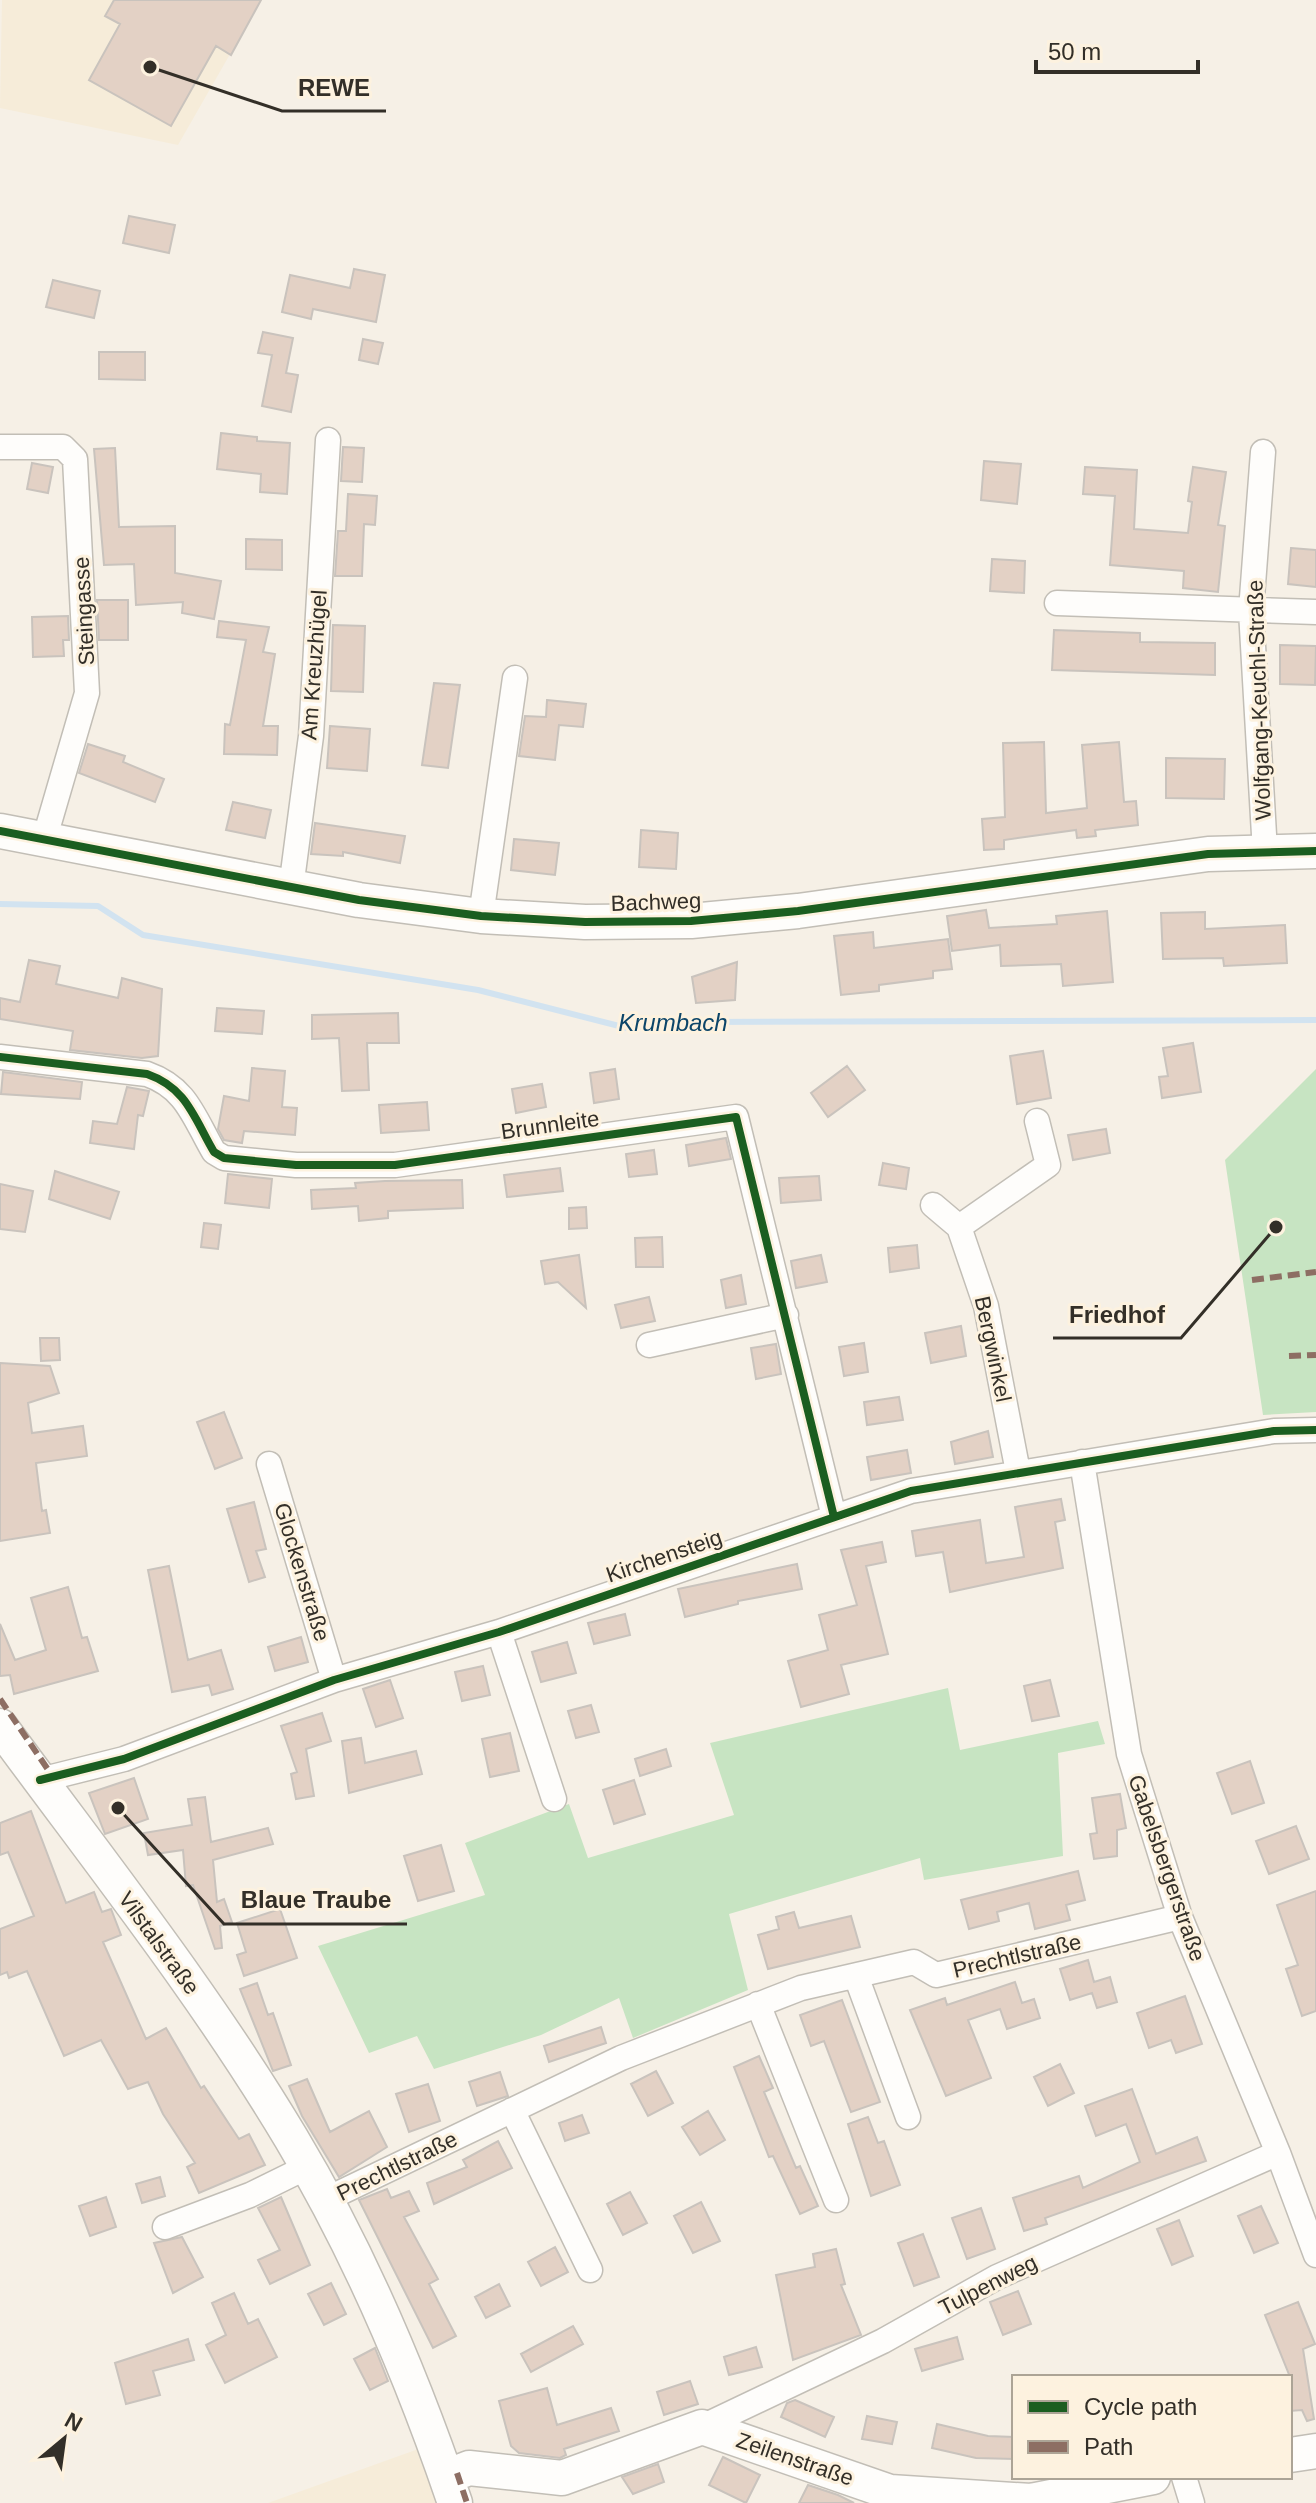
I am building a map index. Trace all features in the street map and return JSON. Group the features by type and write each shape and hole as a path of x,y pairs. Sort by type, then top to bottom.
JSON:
{"street":[{"name":"Am Kreuzhügel","path":"291,888 311,736 328,440"},
{"name":"Steingasse","path":"0,447 63,447 75,459 87,693 45,837"},
{"name":"Wolfgang-Keuchl-Straße","path":"1263,452 1251,611 1265,852"},
{"path":"1057,603 1316,612"},
{"path":"481,916 515,678"},
{"name":"Bachweg","path":"0,831 45,837 291,888 481,916 585,922 691,921 798,911 1208,854 1316,851"},
{"name":"Brunnleite","path":"0,1057 147,1074 165,1080 179,1090 214,1152 224,1158 296,1165 395,1165 736,1117 834,1517"},
{"path":"933,1205 959,1227 1048,1165 1037,1121"},
{"name":"Bergwinkel","path":"959,1227 986,1306 1018,1472"},
{"path":"649,1345 786,1315"},
{"name":"Kirchensteig","path":"40,1780 124,1759 334,1680 499,1632 911,1491 1274,1431 1316,1430"},
{"name":"Gabelsbergerstraße","path":"1082,1462 1129,1754 1180,1917 1278,2153 1316,2255"},
{"name":"Glockenstraße","path":"269,1464 334,1680"},
{"path":"499,1632 554,1799"},
{"name":"Vilstalstraße","path":"0,1726 203,2003 307,2167 379,2306 425,2416 450,2490"},
{"name":"Prechtlstraße","path":"325,2200 621,2058 801,1988 914,1962 936,1975 1180,1917"},
{"path":"856,1976 908,2117"},
{"path":"758,2004 836,2200"},
{"path":"512,2110 590,2270"},
{"name":"Tulpenweg","path":"702,2427 883,2341 997,2277 1278,2153"},
{"path":"165,2227 250,2195 307,2167"},
{"path":"450,2490 469,2468 562,2478 702,2427"},
{"name":"Zeilenstraße","path":"702,2427 890,2492 1031,2501 1143,2479"},
{"path":"1292,2455 1316,2451"},
{"path":"1185,2479 1192,2503"}],"shaded area":[{"path":"2,0 261,0 178,145 0,108"},
{"path":"424,2447 442,2503 268,2503"}],"green space":[{"path":"1316,1069 1316,1412 1263,1415 1225,1160"},
{"path":"948,1688 960,1750 1098,1721 1105,1744 1058,1753 1063,1856 924,1880 920,1858 729,1914 748,1990 633,2038 619,1998 541,2035 434,2069 417,2036 369,2053 318,1946 485,1895 465,1843 569,1804 588,1858 734,1815 710,1743"}],"building":[{"path":"114,0 261,0 231,55 216,46 171,126 89,80 120,24 105,16"},
{"path":"129,216 175,225 169,253 123,243"},
{"path":"354,269 385,275 376,322 313,309 311,319 282,312 290,275 350,288"},
{"path":"53,280 100,291 94,318 46,307"},
{"path":"263,332 293,338 286,373 298,375 291,412 262,406 272,355 258,353"},
{"path":"363,339 383,343 378,364 359,360"},
{"path":"99,352 145,352 145,380 99,379"},
{"path":"221,433 257,437 257,441 290,443 287,494 260,492 261,474 217,469"},
{"path":"343,447 364,448 362,482 341,481"},
{"path":"115,448 119,527 175,526 175,573 221,581 214,619 182,613 183,602 136,605 134,564 104,565 94,449"},
{"path":"984,461 1021,464 1017,504 981,500"},
{"path":"32,463 53,467 48,493 27,489"},
{"path":"1085,467 1137,470 1134,529 1188,533 1192,502 1188,501 1193,467 1226,472 1218,525 1225,526 1218,592 1183,588 1184,571 1110,565 1115,496 1083,494"},
{"path":"348,494 377,496 375,525 364,524 362,576 335,576 338,531 346,531"},
{"path":"246,539 282,540 282,570 246,569"},
{"path":"1291,548 1316,550 1316,587 1288,584"},
{"path":"992,559 1025,561 1024,593 990,591"},
{"path":"97,600 128,600 128,640 99,640"},
{"path":"68,616 69,640 63,640 64,656 33,657 32,617"},
{"path":"219,621 269,627 263,652 275,654 263,726 278,726 277,755 224,754 225,724 230,725 246,640 217,637"},
{"path":"333,625 365,626 363,692 331,691"},
{"path":"1054,630 1140,633 1140,642 1215,643 1215,675 1052,670"},
{"path":"1280,645 1316,646 1315,685 1280,684"},
{"path":"434,683 460,685 448,768 422,765"},
{"path":"547,700 586,704 583,727 559,725 555,760 519,756 525,716 546,717"},
{"path":"330,726 370,729 367,771 327,768"},
{"path":"1044,742 1046,813 1087,808 1082,745 1119,742 1124,802 1136,801 1138,825 1095,830 1096,836 1077,838 1076,830 1004,840 1004,849 984,850 982,819 1005,817 1003,743"},
{"path":"88,744 125,756 123,762 164,779 155,802 79,773"},
{"path":"1166,758 1225,759 1224,799 1166,798"},
{"path":"233,802 271,810 265,838 226,830"},
{"path":"315,823 405,836 400,863 343,852 343,856 311,854"},
{"path":"641,830 678,833 676,869 639,867"},
{"path":"514,839 559,843 555,875 511,870"},
{"path":"986,910 989,928 1057,924 1056,916 1107,911 1113,982 1063,986 1061,964 1001,966 1000,945 952,951 947,916"},
{"path":"1205,912 1205,929 1285,925 1287,963 1224,966 1223,958 1163,959 1161,913"},
{"path":"873,932 874,948 948,939 952,969 933,971 933,978 879,985 879,991 841,995 834,936"},
{"path":"29,960 60,966 56,984 118,998 122,978 162,989 158,1056 142,1058 70,1050 73,1031 0,1019 0,998 20,1002"},
{"path":"737,962 735,1000 696,1003 692,977"},
{"path":"217,1008 264,1011 262,1034 215,1031"},
{"path":"398,1013 399,1043 367,1043 369,1090 342,1091 339,1038 312,1039 312,1015"},
{"path":"1193,1043 1201,1092 1162,1098 1159,1077 1168,1076 1163,1048"},
{"path":"1043,1051 1051,1098 1017,1104 1010,1056"},
{"path":"847,1066 865,1090 828,1117 811,1093"},
{"path":"252,1068 285,1071 282,1107 297,1108 295,1135 244,1131 242,1143 224,1140 218,1129 224,1096 249,1101"},
{"path":"615,1069 619,1099 594,1103 590,1073"},
{"path":"3,1072 82,1082 80,1099 1,1094"},
{"path":"542,1084 546,1107 516,1113 512,1089"},
{"path":"127,1087 149,1091 143,1116 138,1115 134,1149 90,1143 93,1121 117,1124"},
{"path":"427,1102 429,1130 381,1133 379,1105"},
{"path":"1106,1129 1110,1153 1073,1160 1068,1135"},
{"path":"726,1138 731,1159 689,1166 686,1145"},
{"path":"654,1150 657,1174 629,1177 626,1154"},
{"path":"883,1163 909,1168 906,1189 879,1185"},
{"path":"560,1168 563,1191 507,1197 504,1175"},
{"path":"55,1171 119,1192 110,1219 49,1199"},
{"path":"228,1174 272,1179 269,1208 225,1203"},
{"path":"819,1176 821,1200 781,1203 779,1178"},
{"path":"462,1180 463,1208 388,1211 388,1218 359,1221 358,1206 312,1209 311,1190 356,1188 355,1183 385,1181"},
{"path":"0,1184 33,1191 25,1232 0,1229"},
{"path":"586,1207 587,1228 569,1229 569,1208"},
{"path":"204,1223 221,1225 218,1249 201,1247"},
{"path":"662,1237 663,1267 636,1267 635,1238"},
{"path":"917,1245 919,1268 890,1272 888,1248"},
{"path":"579,1255 586,1308 558,1282 545,1284 541,1261"},
{"path":"821,1255 827,1282 796,1288 791,1261"},
{"path":"741,1275 746,1304 726,1308 721,1280"},
{"path":"649,1297 655,1321 621,1328 615,1305"},
{"path":"961,1326 966,1356 931,1363 925,1333"},
{"path":"40,1338 59,1338 60,1360 41,1361"},
{"path":"864,1343 868,1372 844,1376 839,1347"},
{"path":"776,1344 781,1374 756,1379 751,1348"},
{"path":"0,1363 50,1366 59,1393 28,1403 32,1433 83,1426 87,1456 36,1463 42,1511 46,1510 50,1533 0,1541"},
{"path":"899,1397 903,1420 867,1425 864,1402"},
{"path":"224,1412 242,1458 215,1469 197,1422"},
{"path":"988,1431 993,1457 955,1464 951,1442"},
{"path":"907,1450 911,1473 871,1480 867,1457"},
{"path":"1061,1499 1065,1520 1055,1522 1063,1568 950,1592 943,1552 916,1556 912,1531 980,1520 986,1563 1024,1557 1015,1507"},
{"path":"254,1502 266,1549 256,1551 265,1577 249,1582 227,1509"},
{"path":"882,1542 886,1562 866,1566 888,1654 841,1665 849,1694 801,1707 788,1661 828,1650 819,1615 857,1605 841,1550"},
{"path":"797,1564 802,1589 738,1601 738,1604 685,1617 678,1589"},
{"path":"169,1566 188,1660 221,1650 233,1689 212,1695 209,1685 172,1692 148,1570"},
{"path":"68,1587 82,1638 87,1637 98,1671 14,1694 10,1675 0,1676 0,1624 15,1660 46,1650 31,1598"},
{"path":"625,1614 630,1635 594,1644 588,1623"},
{"path":"301,1637 308,1662 275,1671 268,1647"},
{"path":"567,1642 576,1673 541,1682 532,1652"},
{"path":"483,1666 490,1695 462,1701 455,1672"},
{"path":"390,1680 403,1718 376,1727 363,1689"},
{"path":"1050,1680 1059,1716 1032,1721 1024,1686"},
{"path":"591,1705 599,1732 576,1738 568,1711"},
{"path":"322,1713 331,1741 306,1749 314,1796 296,1799 291,1774 297,1772 281,1726"},
{"path":"510,1733 519,1771 490,1777 482,1739"},
{"path":"361,1738 365,1763 416,1751 422,1774 349,1793 342,1741"},
{"path":"666,1749 671,1766 640,1776 635,1759"},
{"path":"1250,1761 1264,1803 1232,1814 1217,1773"},
{"path":"134,1778 148,1819 105,1834 89,1793"},
{"path":"634,1780 645,1814 614,1824 603,1790"},
{"path":"1120,1794 1126,1828 1117,1830 1117,1856 1094,1859 1090,1834 1097,1833 1092,1798"},
{"path":"205,1797 211,1842 268,1828 273,1844 213,1860 217,1902 224,1899 232,1922 220,1926 222,1948 215,1949 193,1885 186,1886 183,1850 148,1855 144,1833 192,1825 188,1799"},
{"path":"31,1811 66,1903 94,1892 102,1912 111,1909 121,1935 103,1942 146,2039 166,2028 201,2088 204,2086 239,2139 249,2134 265,2165 199,2193 187,2167 195,2163 163,2114 148,2082 128,2089 101,2040 64,2056 27,1971 9,1978 7,1972 0,1975 0,1929 34,1916 8,1852 0,1855 0,1823"},
{"path":"1296,1826 1309,1859 1269,1874 1256,1841"},
{"path":"441,1845 454,1891 418,1901 404,1856"},
{"path":"1078,1871 1085,1900 1066,1905 1070,1920 1035,1929 1029,1903 997,1912 999,1921 969,1929 961,1900"},
{"path":"1316,1891 1316,2011 1302,2016 1286,1969 1298,1965 1277,1905"},
{"path":"280,1909 297,1958 244,1976 237,1955 246,1952 237,1923"},
{"path":"794,1912 799,1928 851,1916 860,1947 768,1969 758,1935 779,1929 776,1917"},
{"path":"1088,1960 1094,1982 1110,1977 1117,2002 1097,2008 1092,1993 1070,2000 1060,1969"},
{"path":"1015,1982 1022,2003 1034,1999 1040,2018 1007,2029 1000,2009 968,2020 991,2078 946,2096 910,2010 945,1998 947,2005"},
{"path":"257,1983 268,2015 273,2013 291,2065 273,2071 240,1989"},
{"path":"1185,1996 1202,2044 1176,2053 1171,2040 1149,2048 1137,2013"},
{"path":"842,2000 880,2102 851,2112 824,2041 811,2046 800,2015"},
{"path":"601,2027 606,2043 549,2062 544,2046"},
{"path":"759,2056 773,2088 764,2092 796,2168 800,2166 818,2206 800,2214 773,2156 769,2157 734,2067"},
{"path":"1060,2064 1074,2093 1048,2106 1034,2077"},
{"path":"656,2071 673,2103 648,2116 631,2084"},
{"path":"500,2072 508,2096 477,2106 469,2082"},
{"path":"307,2079 330,2132 369,2111 387,2147 339,2177 302,2116 289,2086"},
{"path":"428,2084 440,2121 409,2132 396,2094"},
{"path":"1132,2089 1156,2154 1197,2137 1206,2161 1045,2218 1047,2224 1024,2231 1013,2198 1079,2176 1083,2188 1140,2162 1126,2124 1096,2136 1085,2106"},
{"path":"708,2111 725,2140 700,2155 682,2127"},
{"path":"582,2115 589,2133 565,2141 559,2123"},
{"path":"868,2117 878,2143 884,2141 900,2185 871,2196 848,2124"},
{"path":"498,2141 512,2168 434,2204 427,2183 467,2167 463,2160"},
{"path":"160,2177 165,2196 142,2203 136,2184"},
{"path":"387,2189 391,2198 409,2191 419,2211 404,2217 438,2279 429,2284 456,2336 433,2348 359,2200"},
{"path":"630,2192 647,2223 623,2235 607,2204"},
{"path":"106,2197 116,2227 90,2236 79,2206"},
{"path":"281,2197 310,2265 270,2284 258,2260 280,2250 258,2208"},
{"path":"701,2202 720,2241 693,2253 674,2216"},
{"path":"1261,2206 1278,2243 1254,2253 1238,2216"},
{"path":"981,2208 995,2249 967,2259 952,2218"},
{"path":"1179,2220 1193,2256 1172,2265 1157,2229"},
{"path":"923,2234 939,2277 914,2286 898,2243"},
{"path":"182,2237 203,2277 173,2293 154,2243"},
{"path":"555,2247 568,2272 541,2286 528,2262"},
{"path":"836,2249 845,2284 841,2285 861,2335 793,2360 776,2275 815,2267 813,2254"},
{"path":"331,2283 346,2314 324,2325 308,2294"},
{"path":"499,2284 510,2306 486,2318 475,2297"},
{"path":"1018,2291 1031,2324 1003,2335 990,2302"},
{"path":"234,2293 248,2324 258,2319 277,2357 225,2383 206,2345 226,2335 212,2303"},
{"path":"1298,2302 1315,2344 1303,2349 1314,2419 1307,2421 1302,2410 1292,2411 1292,2375 1289,2375 1265,2315"},
{"path":"573,2326 583,2344 531,2372 521,2354"},
{"path":"957,2337 963,2359 922,2371 915,2349"},
{"path":"188,2339 194,2360 153,2371 160,2395 126,2404 115,2363"},
{"path":"756,2347 762,2367 729,2375 724,2357"},
{"path":"375,2348 388,2381 370,2390 354,2359"},
{"path":"690,2381 698,2404 664,2415 657,2392"},
{"path":"547,2388 557,2425 611,2408 619,2431 564,2449 566,2455 560,2458 519,2453 511,2446 499,2401"},
{"path":"795,2400 834,2417 825,2437 781,2417 787,2403"},
{"path":"867,2416 897,2422 892,2444 862,2439"},
{"path":"937,2424 988,2436 1012,2437 1012,2459 976,2458 932,2448"},
{"path":"723,2457 760,2475 746,2503 709,2485"},
{"path":"658,2464 664,2482 633,2494 622,2477"},
{"path":"808,2485 838,2495 854,2503 799,2503"}],"waterway":[{"name":"Krumbach","path":"0,904 98,906 143,935 478,990 627,1028 697,1022 1316,1020"}],"marked path":[{"path":"1252,1280 1316,1272"},
{"path":"1289,1356 1316,1355"},
{"path":"0,1699 53,1777"},
{"path":"457,2473 467,2503"}],"cycle path":[{"path":"0,831 359,900 481,916 585,922 691,921 798,911 1208,854 1316,851"},
{"path":"0,1057 147,1074 172,1087 181,1096 214,1152 224,1158 296,1165 395,1165 736,1117 834,1517"},
{"path":"40,1780 124,1759 334,1680 499,1632 911,1491 1274,1431 1316,1430"}],"place":[{"name":"REWE","path":"150,67"},
{"name":"Friedhof","path":"1276,1227"},
{"name":"Blaue Traube","path":"118,1808"}]}
